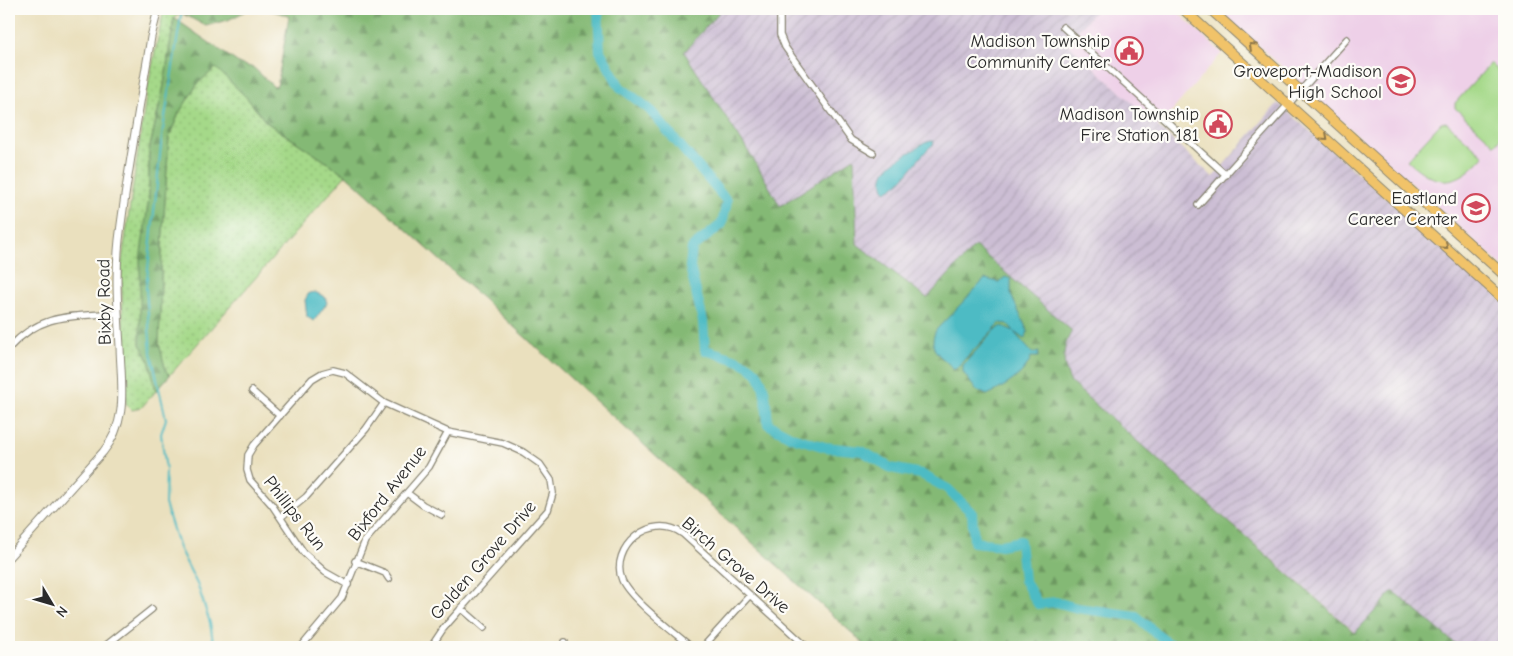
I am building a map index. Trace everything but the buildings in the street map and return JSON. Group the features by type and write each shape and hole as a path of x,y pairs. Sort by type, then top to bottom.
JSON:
{"main road":[{"path":"1183,9 1504,300"},
{"path":"1210,9 1504,275"}],"street":[{"name":"Bixby Road","path":"9,557 103,452 117,431 122,401 118,313 119,241 151,37 158,9"},
{"path":"780,9 780,35 785,47 851,140 873,153"},
{"path":"1063,27 1226,175"},
{"path":"1198,205 1347,40"},
{"path":"9,348 22,334 46,321 118,313"},
{"name":"Phillips Run","path":"348,585 331,576 311,560 281,517 250,480 247,466 248,455 254,445 317,375 327,371 342,372 384,403"},
{"path":"252,391 280,416"},
{"path":"281,517 306,497 366,428 384,403 448,432"},
{"name":"Golden Grove Drive","path":"431,647 443,629 548,510 552,499 552,486 548,474 540,464 511,446 448,432"},
{"name":"Bixford Avenue","path":"301,647 334,610 348,585 355,561 365,540 433,461 448,432"},
{"path":"407,493 442,515"},
{"name":"Birch Grove Drive","path":"691,647 625,585 621,578 620,561 623,553 637,536 651,527 660,525 676,528 808,647"},
{"path":"355,561 385,573 389,578"},
{"path":"703,647 750,595"},
{"path":"462,608 484,628"},
{"path":"104,647 152,609"}],"shaded area":[{"path":"722,9 1097,9 1067,43 1213,177 1278,103 1504,302 1504,647 1459,647 1393,591 1356,633 1071,383 1065,369 1063,354 1066,341 975,247 928,299 857,244 854,158 780,207 757,165 684,52"},
{"path":"1097,9 1174,9 1222,53 1158,127 1067,43"},
{"name":"Groveport-Madison High School","path":"1218,9 1504,9 1504,268 1444,213"}],"green space":[{"path":"164,9 182,9 181,13 174,18 164,85 149,151 149,197 140,344 149,360 156,391 141,408 132,410 126,404 121,267 147,90"},
{"path":"182,9 250,9 228,20 206,26 181,13"},
{"path":"267,9 722,9 684,52 757,165 780,206 854,158 857,244 927,298 975,246 1072,331 1064,350 1064,363 1071,383 1355,633 1393,591 1459,647 859,647 863,643 346,175 266,122 246,97 216,68 198,83 179,113 169,137 162,247 159,344 166,371 170,375 156,391 149,360 140,344 140,260 149,197 149,151 164,85 174,18 240,64 254,68 274,87 277,86 289,16"},
{"path":"1491,63 1504,77 1504,134 1495,145 1455,108 1455,103"},
{"path":"216,67 246,97 266,122 346,175 170,375 166,371 159,344 162,247 169,137 179,113 198,83"},
{"path":"1446,122 1484,156 1465,174 1447,180 1428,176 1407,160 1441,123"}],"water":[{"path":"933,141 934,144 922,155 903,179 891,189 885,191 883,177 885,171 900,158 925,143"},
{"path":"1005,277 1011,279 1011,295 1028,332 1024,339 1014,332 1032,353 1039,352 1038,357 1031,357 1024,370 1013,380 987,395 976,390 963,372 963,365 995,330 1002,326 1014,331 1008,324 1000,323 954,370 934,349 933,338 936,330 985,279 999,282"},
{"path":"315,292 325,297 327,303 314,321 307,317 305,300 309,293"}],"waterway":[{"path":"182,9 162,136 146,288 151,353 166,419 161,434 166,470 165,504 179,548 198,586 210,623 213,641 211,647"},
{"path":"598,9 600,51 620,87 649,109 727,201 722,224 692,248 690,267 703,321 705,350 737,360 748,365 756,372 761,380 764,391 768,424 792,437 825,447 862,451 891,468 921,474 948,489 972,513 974,542 1001,545 1020,541 1024,580 1038,604 1056,602 1077,608 1136,616 1167,643 1178,647"}],"place":[{"name":"Madison Township Community Center","path":"1129,51"},
{"name":"Groveport-Madison High School","path":"1401,81"},
{"name":"Madison Township Fire Station 181","path":"1218,124"},
{"name":"Eastland Career Center","path":"1476,208"}]}
